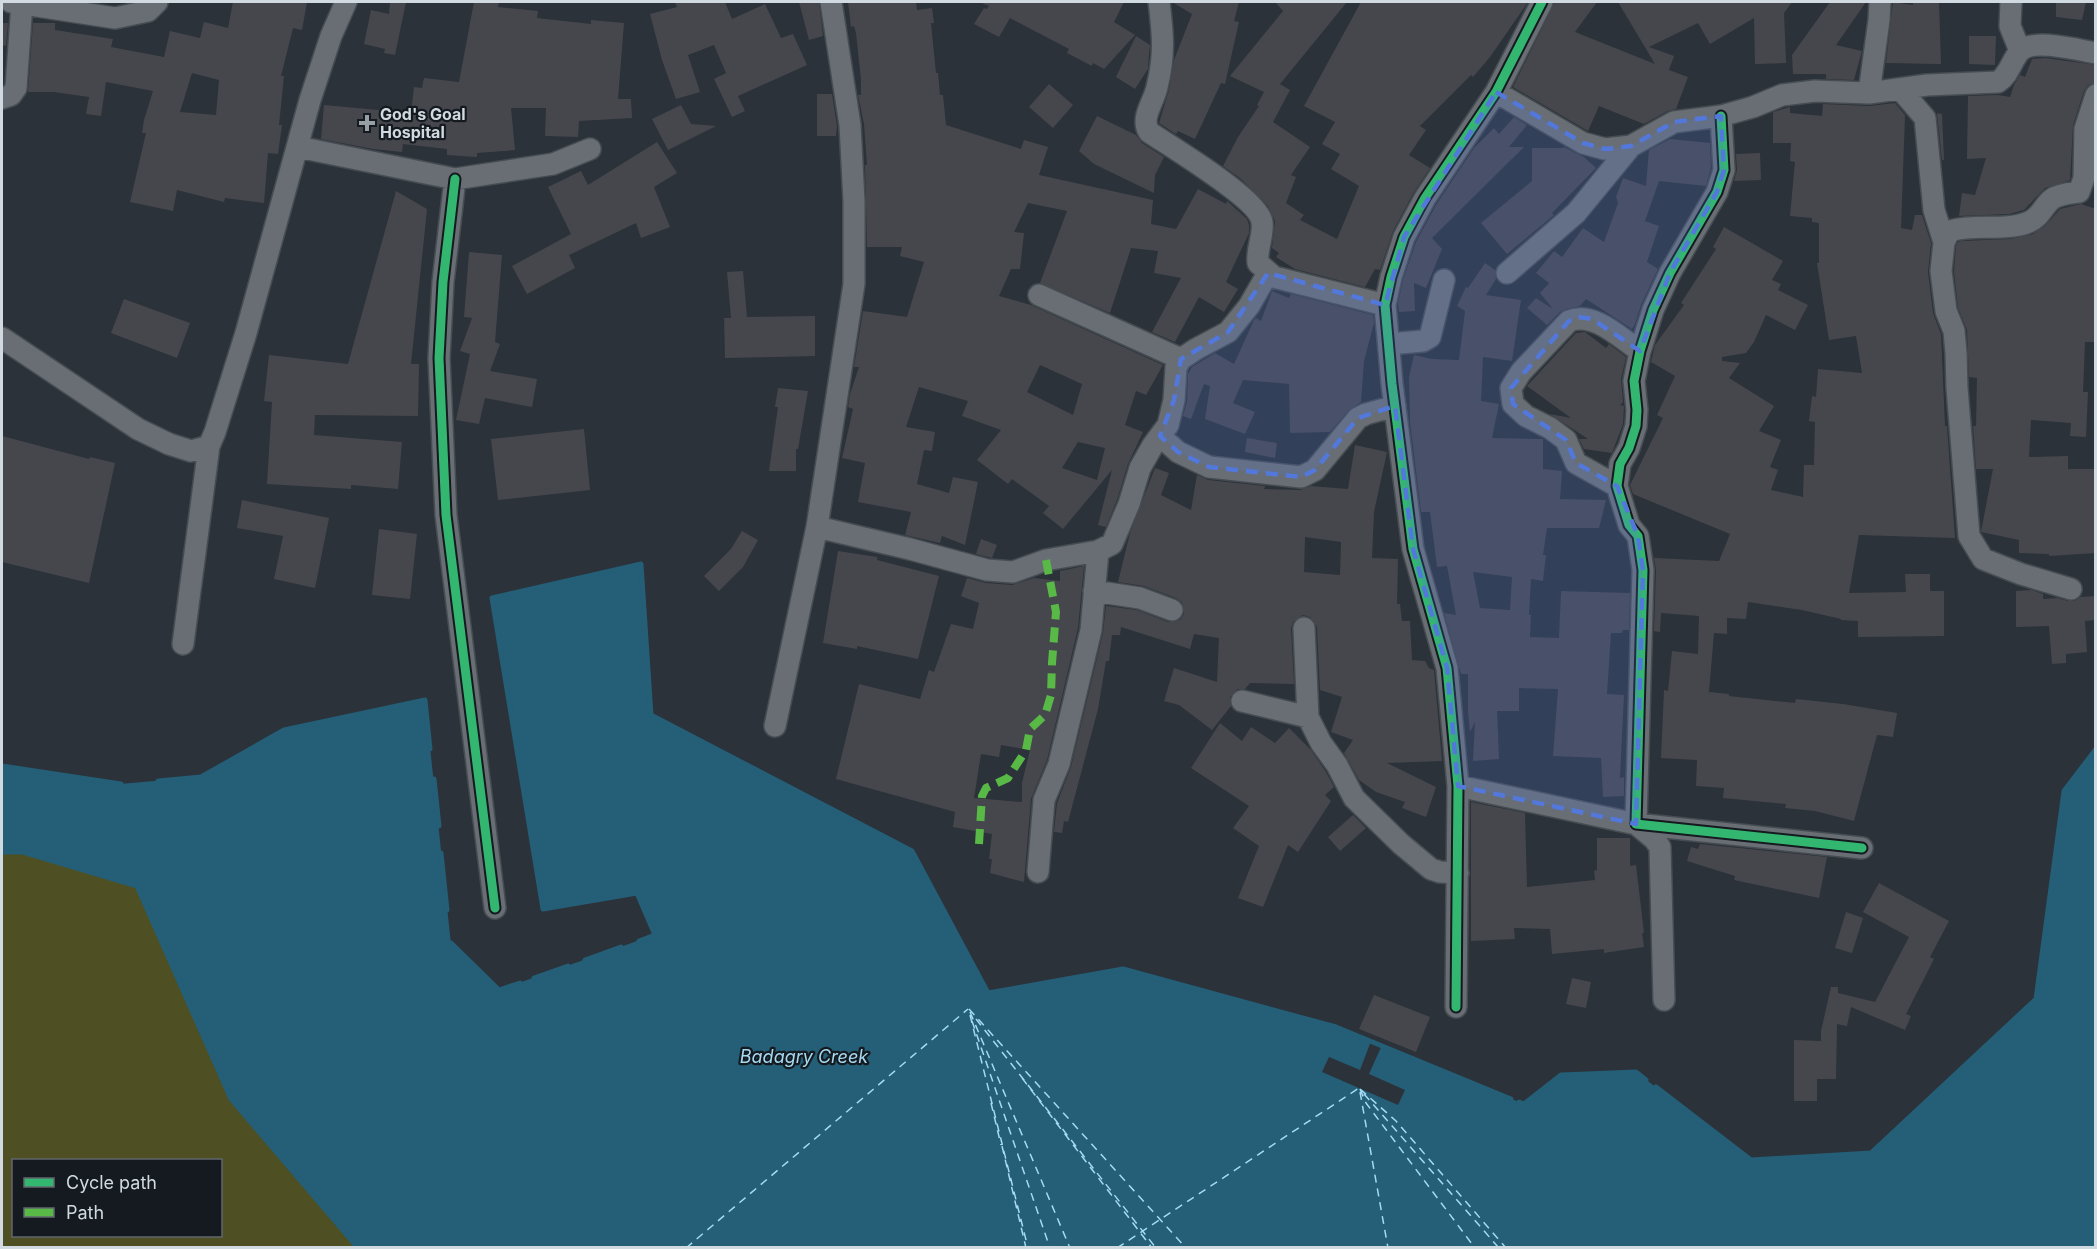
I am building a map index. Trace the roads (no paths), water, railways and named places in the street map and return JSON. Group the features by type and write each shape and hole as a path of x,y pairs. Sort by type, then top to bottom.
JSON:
{"street":[{"path":"2,98 11,94 16,88 17,2 115,18 148,11 157,2"},
{"path":"183,644 209,446 246,333 331,36 346,2"},
{"path":"774,726 817,527 854,284 854,201 850,125 831,2"},
{"path":"1159,2 1164,47 1157,88 1145,121 1149,132 1206,170 1256,209 1262,220 1258,263 1274,278 1385,305"},
{"path":"1456,1007 1458,786 1448,668 1413,549 1385,305 1404,237 1425,198 1496,92 1542,2"},
{"path":"1869,93 1880,2"},
{"path":"2011,2 2010,26 2020,51"},
{"path":"1507,273 1576,213 1631,146 1674,122 1721,116 1753,107 1782,95 1815,91 1869,93 1928,86 1998,82 2005,78 2020,51 2029,45 2096,53"},
{"path":"1900,89 1925,118 1934,210 1944,242"},
{"path":"1496,92 1583,143 1605,149 1631,146"},
{"path":"2071,589 1983,560 1970,536 1954,331 1946,311 1941,271 1944,242 1950,231 1965,227 2028,223 2037,218 2053,198 2087,198 2084,178 2085,129 2096,95"},
{"path":"1636,824 1643,570 1638,536 1629,525 1617,486 1620,464 1636,426 1634,381 1640,351 1653,310 1670,273 1717,192 1724,170 1721,116"},
{"path":"298,147 455,178 553,164 590,149"},
{"path":"455,178 443,282 439,358 446,515 495,908"},
{"path":"817,527 900,546 987,570 1013,572 1046,560 1098,551 1112,544 1129,504 1140,468 1168,425 1174,400 1176,367 1180,359 1228,332 1249,306 1269,273"},
{"path":"1389,344 1423,341 1430,337 1444,280"},
{"path":"1039,295 1180,359"},
{"path":"1617,486 1576,463 1566,440 1550,428 1526,416 1513,404 1511,388 1521,372 1569,321 1578,317 1592,319 1640,351"},
{"path":"2,338 138,429 169,444 191,451 209,446"},
{"path":"1160,436 1178,452 1209,467 1301,477 1315,470 1358,418 1395,406"},
{"path":"1038,872 1044,800 1059,764 1070,725 1091,630 1098,551"},
{"path":"1094,591 1140,598 1172,610"},
{"path":"1304,628 1308,717 1354,798 1401,844 1431,869 1458,873"},
{"path":"1242,701 1308,717"},
{"path":"1458,786 1636,824 1862,848"},
{"path":"1636,824 1654,838 1660,847 1664,1000"}],"water":[{"name":"Badagry Creek","path":"641,564 651,715 912,851 989,993 1123,969 1336,1027 1524,1104 1561,1075 1636,1072 1751,1160 1871,1153 2036,1000 2064,791 2095,749 2095,1247 358,1247 231,1099 137,886 23,852 2,852 2,766 119,784 201,777 284,730 425,700 451,944 499,990 654,935 637,893 543,909 492,598"}],"waterway":[{"path":"639,941 655,935 637,893 543,909 492,598 641,564 651,715 912,851 988,993 1123,969 1336,1027 1511,1099"},
{"path":"158,781 201,777 284,730 425,700 430,749"},
{"path":"1656,1087 1751,1160 1871,1153 2036,999 2064,791 2096,749"},
{"path":"2,766 121,784"},
{"path":"434,779 439,826"},
{"path":"2,852 23,852 137,886 231,1099 358,1248"},
{"path":"441,853 447,910"},
{"path":"451,943 499,990 520,983"},
{"path":"585,960 621,947"},
{"path":"534,978 568,966"},
{"path":"1519,1102 1524,1104 1561,1075 1636,1072 1646,1080"}],"place":[{"name":"God's Goal Hospital","path":"367,123"}]}
